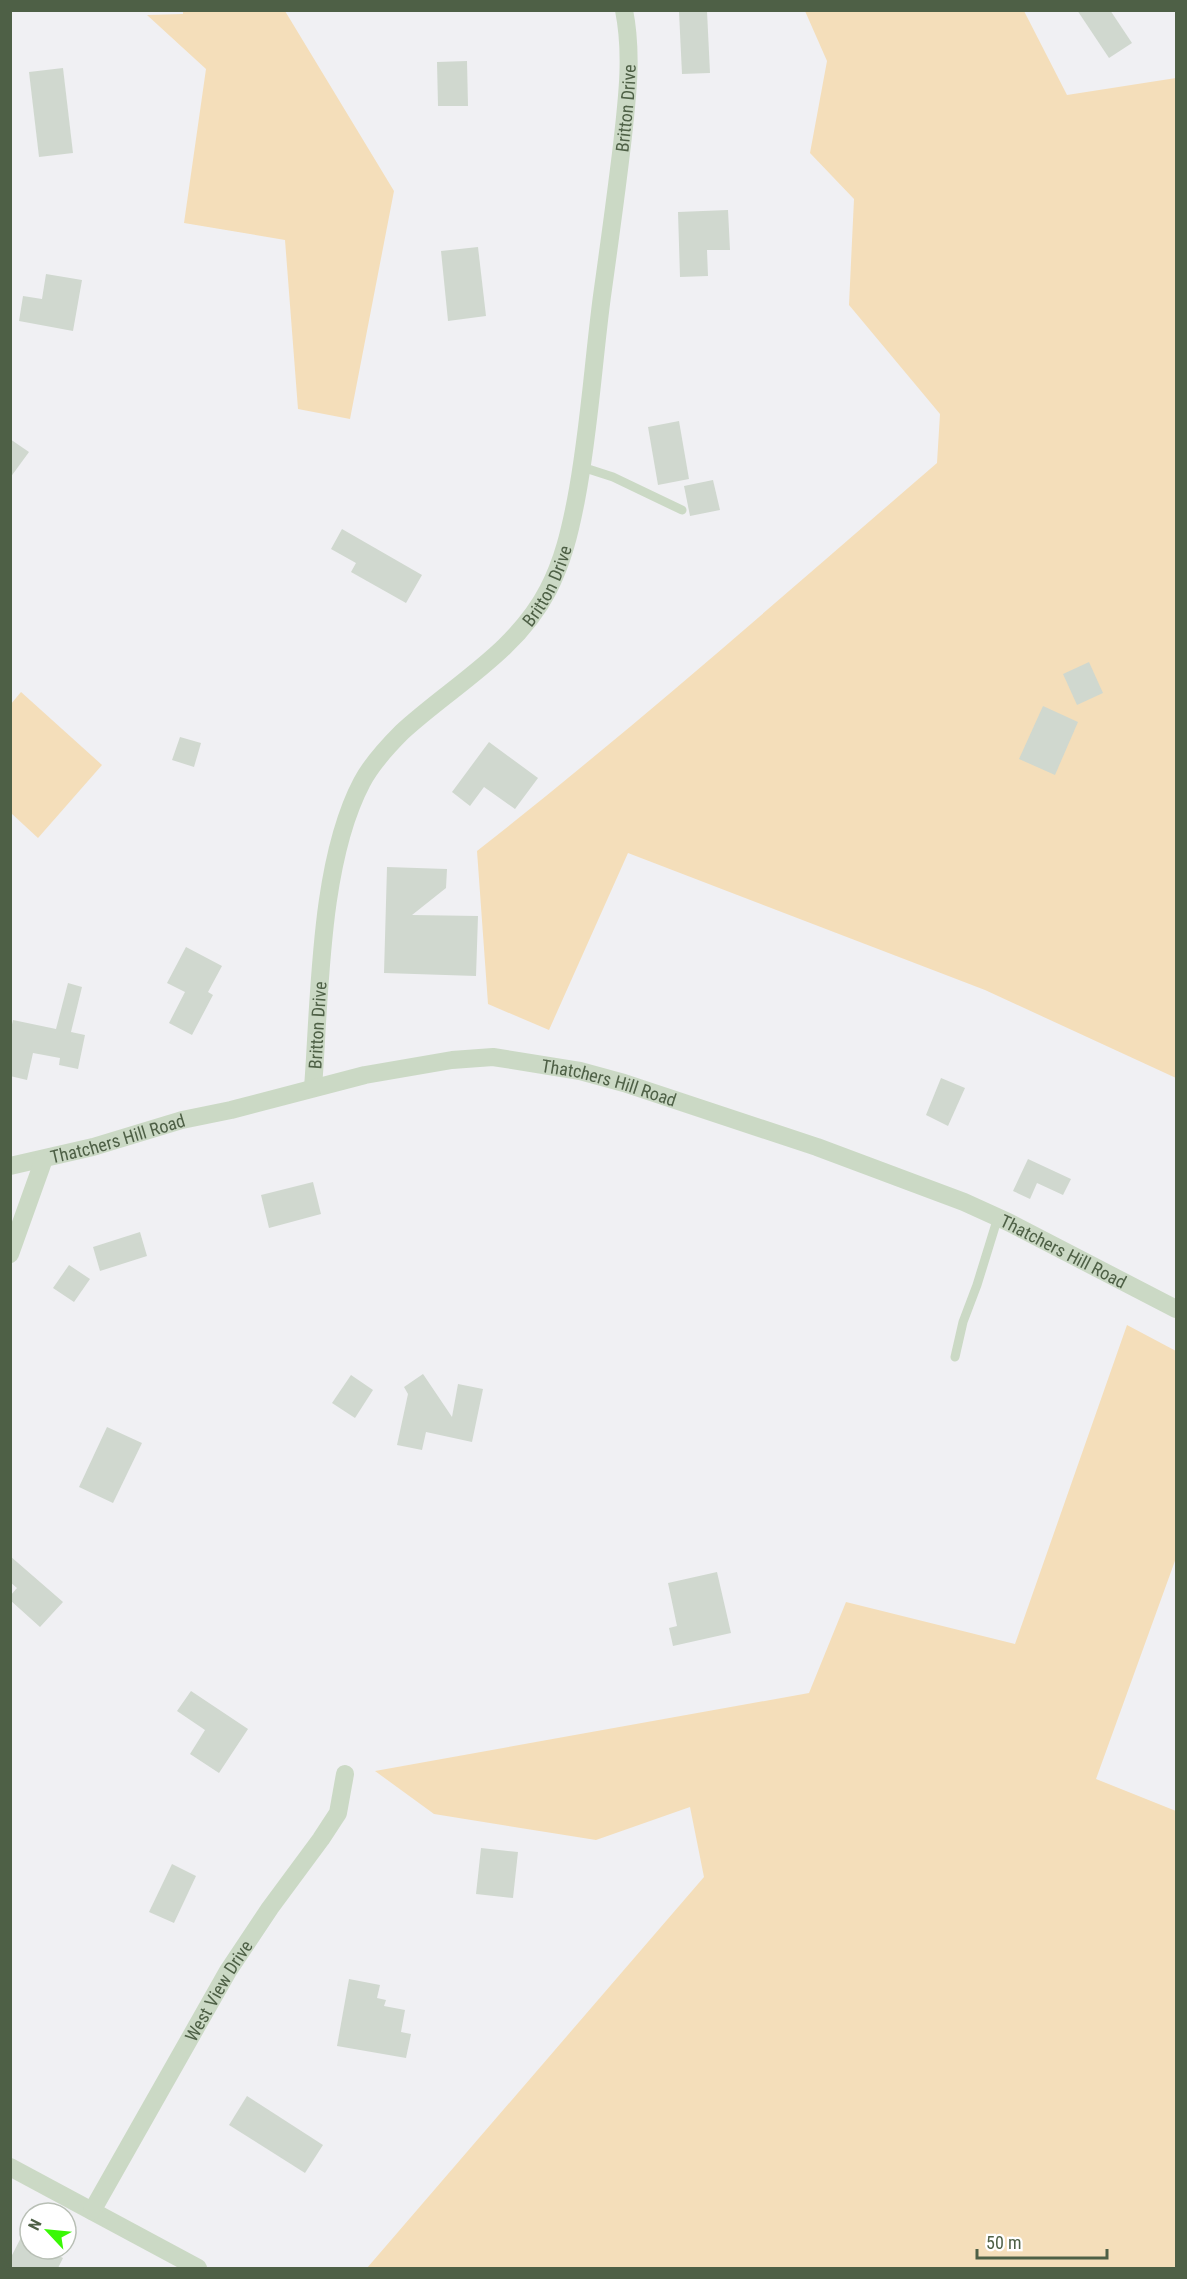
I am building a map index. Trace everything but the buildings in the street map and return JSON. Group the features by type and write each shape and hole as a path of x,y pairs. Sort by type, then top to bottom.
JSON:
{"street":[{"name":"Britton Drive","path":"313,1088 323,951 332,880 350,812 358,792 380,755 403,732 509,644 529,620 548,591 561,562 582,467 627,102 629,35 624,10"},
{"name":"Thatchers Hill Road","path":"10,1166 93,1147 182,1120 231,1110 365,1075 431,1063 493,1057 580,1071 643,1089 817,1147 998,1217 1176,1309"},
{"path":"10,1254 44,1159"},
{"name":"West View Drive","path":"92,2211 228,1971 338,1813 345,1774"},
{"path":"10,2167 198,2268"}],"lane":[{"path":"582,467 613,477 682,510"},
{"path":"955,1357 963,1322 998,1217"}],"shaded area":[{"path":"183,11 285,11 394,191 350,419 298,409 285,240 184,223 206,69 147,15 183,14"},
{"path":"805,11 1024,11 1067,95 1176,78 1176,1078 985,990 628,853 549,1030 488,1004 477,851 652,708 937,463 940,414 849,305 854,199 810,153 827,61"},
{"path":"21,692 102,765 38,838 11,813 11,704"},
{"path":"1127,1325 1176,1351 1176,1558 1096,1779 1176,1811 1176,2268 367,2268 704,1877 690,1807 596,1840 434,1814 375,1771 809,1693 846,1602 1015,1644"}]}
